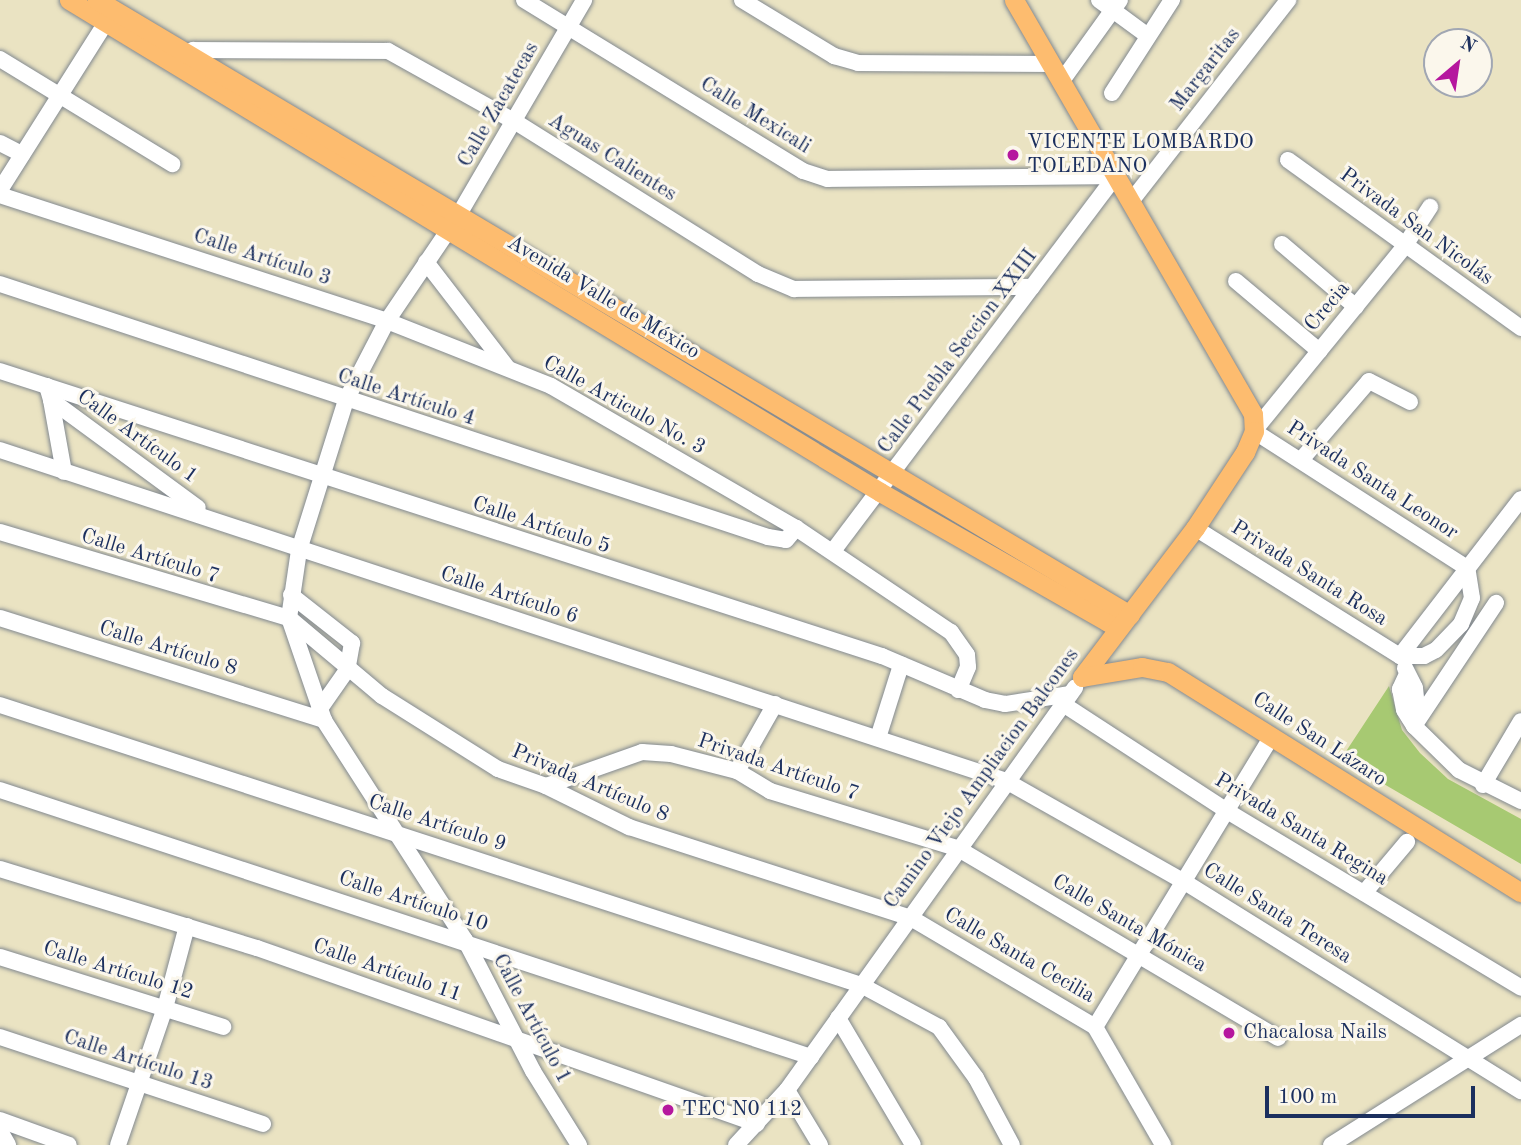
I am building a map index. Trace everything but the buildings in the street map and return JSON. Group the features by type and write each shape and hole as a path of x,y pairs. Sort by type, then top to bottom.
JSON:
{"main road":[{"name":"Avenida Valle de México","path":"69,0 187,61"},
{"name":"Avenida Valle de México","path":"97,0 187,61 453,223 886,484 1124,622"},
{"path":"1014,0 1247,399 1254,431"},
{"name":"Camino Viejo Ampliacion Balcones","path":"1082,677 1195,528 1254,431"},
{"name":"Calle San Lázaro","path":"1082,677 1154,667 1521,892"}],"street":[{"name":"Calle Mexicali","path":"524,0 803,172 828,179 1116,176"},
{"name":"Calle Zacatecas","path":"289,618 290,595 299,550 319,477 346,400 387,321 453,223 584,0"},
{"path":"742,0 834,55 858,64 1050,64"},
{"path":"1112,93 1172,0"},
{"name":"Margaritas","path":"1132,200 1287,0"},
{"path":"1060,82 1110,4 1148,36"},
{"path":"0,192 107,21"},
{"name":"Aguas Calientes","path":"187,61 193,50 388,51 514,121 758,274 794,289 822,292 1032,288"},
{"path":"0,59 60,93 172,164"},
{"path":"0,143 22,154"},
{"name":"Privada San Nicolás","path":"1288,160 1405,247 1521,328"},
{"name":"Calle Puebla Seccion XXIII","path":"833,551 1116,176"},
{"name":"Calle Artículo 3","path":"0,192 387,321 508,369"},
{"name":"Crecia","path":"1254,431 1405,247 1430,207"},
{"path":"1282,244 1356,307"},
{"name":"Calle Articulo No. 3","path":"426,262 508,369 551,386 833,551"},
{"path":"1236,281 1319,351"},
{"name":"Calle Artículo 4","path":"0,284 776,540 786,540 796,528"},
{"name":"Calle Artículo 5","path":"0,371 49,393 901,665 958,690 1004,704 1066,699"},
{"path":"1301,460 1369,381 1410,402"},
{"path":"49,393 64,472"},
{"name":"Calle Artículo 1","path":"49,393 211,517"},
{"name":"Privada Santa Leonor","path":"1254,431 1467,568"},
{"name":"Calle Artículo 6","path":"0,450 211,517 299,550 1006,781"},
{"path":"1400,656 1521,499"},
{"name":"Privada Santa Rosa","path":"1195,528 1400,656"},
{"name":"Calle Artículo 7","path":"0,532 289,618"},
{"path":"833,551 961,640 968,667 958,690"},
{"path":"1400,656 1424,656 1436,650 1461,624 1472,598 1467,568"},
{"path":"290,595 347,635 353,652 347,670 322,715"},
{"path":"1412,722 1496,603"},
{"name":"Calle Artículo 8","path":"0,618 322,715"},
{"name":"Calle Artículo 1","path":"289,618 322,715 464,940 579,1145"},
{"name":"Privada Artículo 8","path":"289,618 347,670 476,757 546,786 629,827 911,918"},
{"path":"1400,656 1417,706 1412,722"},
{"path":"878,738 901,665"},
{"name":"Camino Viejo Ampliacion Balcones","path":"736,1145 787,1090 911,918 957,848 1082,677"},
{"name":"Privada Santa Regina","path":"1066,699 1227,811 1521,988"},
{"path":"737,771 775,704"},
{"name":"Calle Artículo 9","path":"0,705 861,985 939,1027 976,1078 1012,1145"},
{"path":"1483,785 1521,721"},
{"path":"1412,722 1436,750 1483,785 1521,801"},
{"path":"1095,1027 1138,952 1271,737"},
{"name":"Privada Artículo 7","path":"546,786 642,752 671,754 737,771 771,791 957,848"},
{"name":"Calle Santa Teresa","path":"1006,781 1183,881 1468,1061 1521,1091"},
{"name":"Calle Artículo 10","path":"0,790 464,940 811,1057"},
{"path":"1364,893 1407,842"},
{"name":"Calle Santa Mónica","path":"957,848 1138,952 1278,1038"},
{"name":"Calle Artículo 11","path":"0,869 187,926 517,1038 757,1124"},
{"name":"Calle Santa Cecilia","path":"911,918 1095,1027 1164,1145"},
{"path":"118,1145 165,1008 187,926"},
{"name":"Calle Artículo 12","path":"0,957 223,1027"},
{"path":"838,1018 913,1145"},
{"path":"1331,1145 1468,1061 1521,1025"},
{"name":"Calle Artículo 13","path":"0,1037 138,1086 263,1124"},
{"path":"787,1090 820,1145"},
{"path":"0,1120 69,1145"},
{"path":"0,1131 8,1145"}],"green space":[{"path":"1389,686 1402,730 1420,753 1448,779 1521,819 1521,864 1341,759"}],"place":[{"name":"VICENTE LOMBARDO TOLEDANO","path":"1013,155"},
{"name":"Chacalosa Nails","path":"1229,1033"},
{"name":"TEC N0 112","path":"668,1110"}]}
